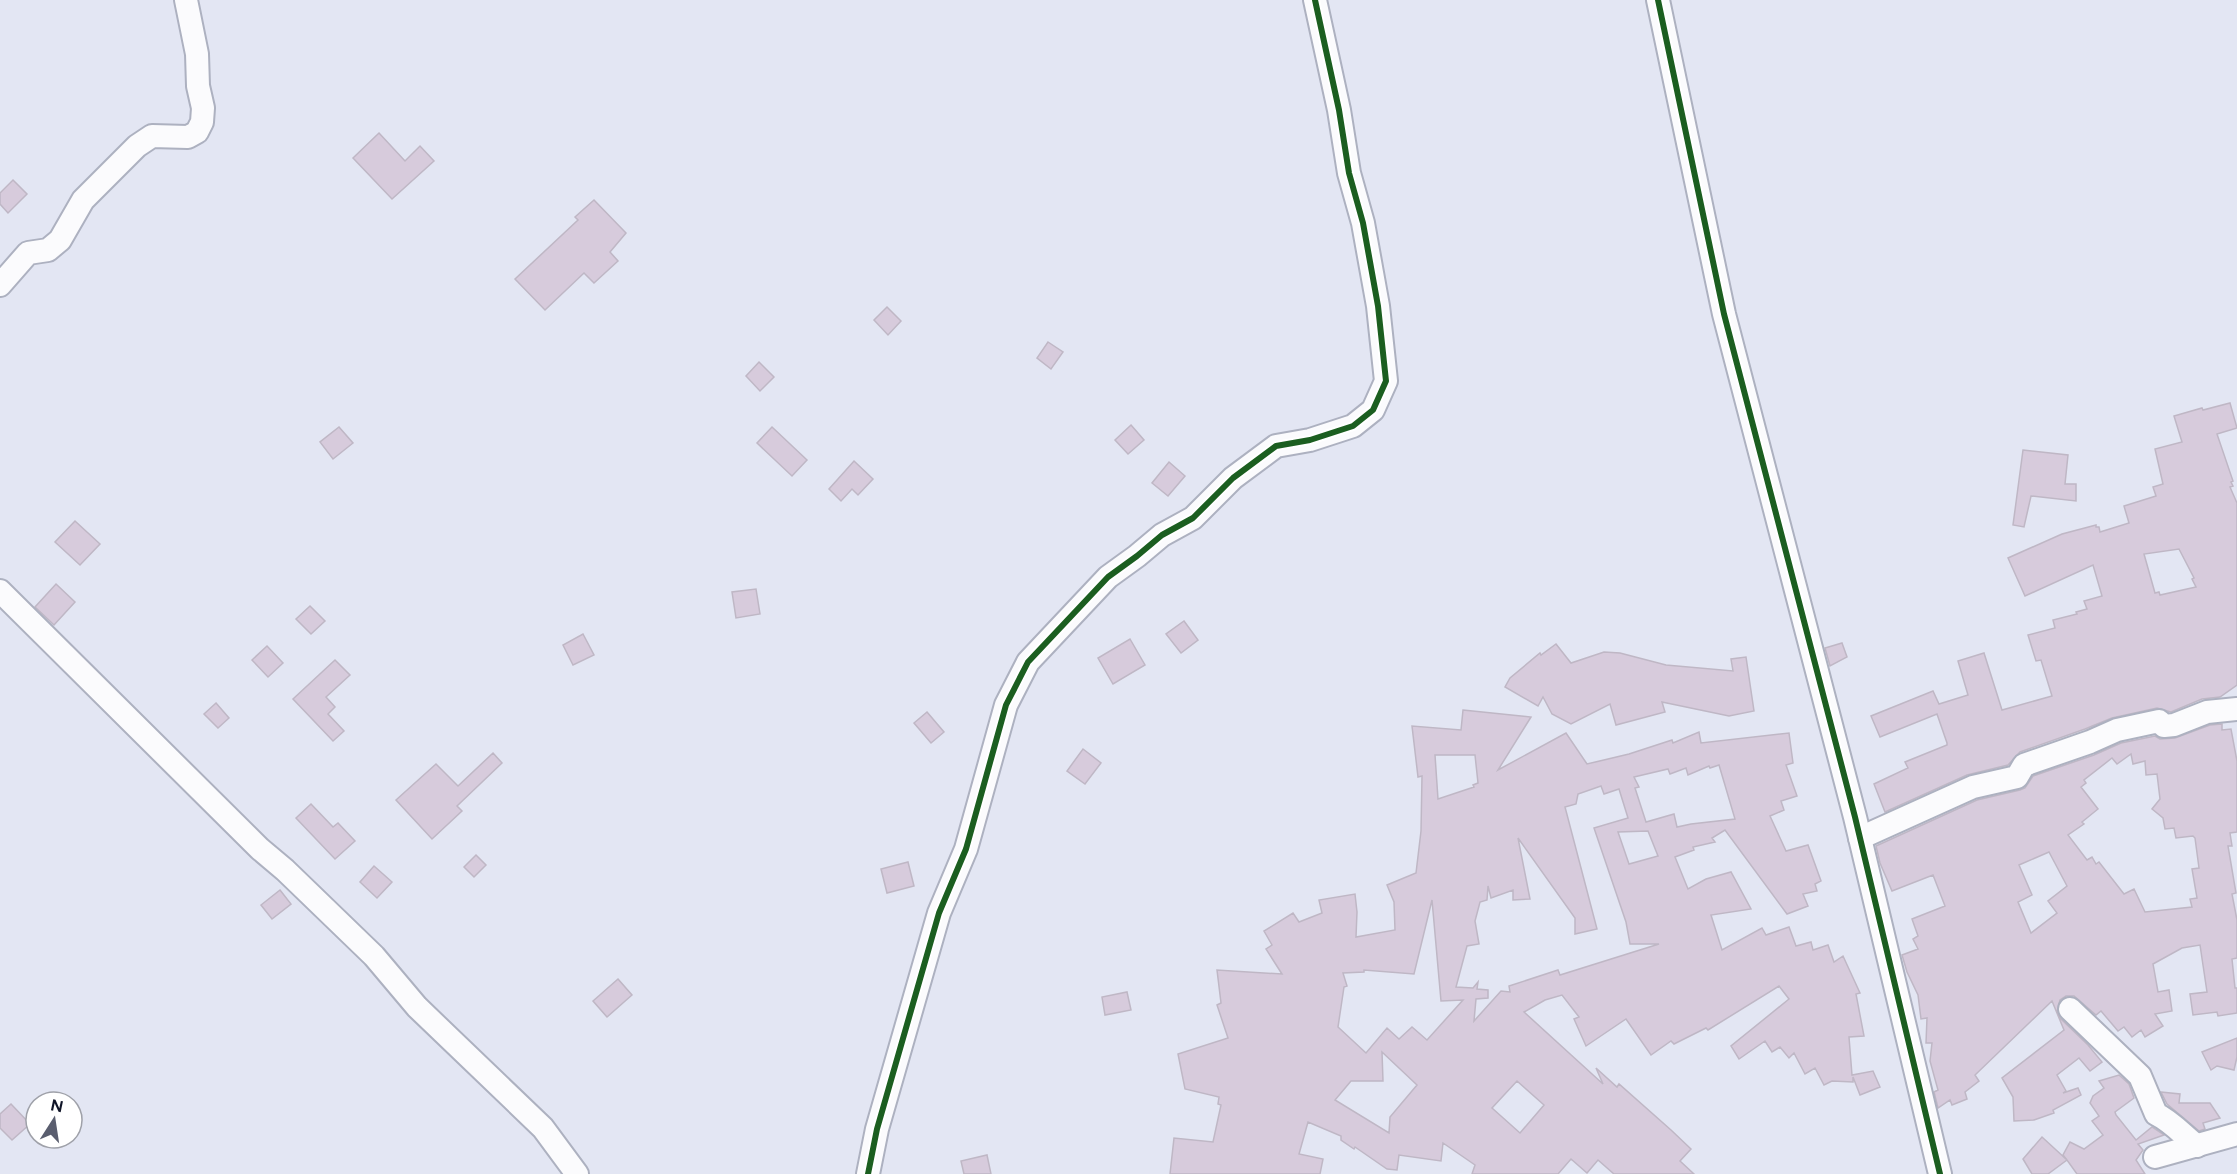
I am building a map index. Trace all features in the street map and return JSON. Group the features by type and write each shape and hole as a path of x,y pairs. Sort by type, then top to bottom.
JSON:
{"street":[{"path":"0,285 28,253 48,250 60,240 83,200 137,146 152,136 188,137 197,132 202,122 203,108 198,86 197,54 186,0"},
{"path":"868,1174 877,1129 939,914 966,849 1006,705 1028,662 1108,577 1162,535 1193,518 1233,478 1276,446 1310,441 1353,426 1373,410 1386,381 1378,306 1363,223 1349,173 1337,100 1315,0"},
{"path":"1658,0 1724,314 1860,838 1940,1174"},
{"path":"0,591 260,849 374,956 417,1006 543,1128 577,1174"},
{"path":"1860,838 1973,787 2018,777 2024,765 2117,730 2159,721 2164,726 2174,725 2207,711 2237,709"},
{"path":"2070,1009 2140,1076 2156,1114 2169,1120 2176,1130 2197,1146"},
{"path":"2155,1157 2237,1134"}],"building":[{"path":"379,133 405,161 420,146 434,161 392,199 353,158"},
{"path":"13,180 27,194 8,213 0,204 0,193"},
{"path":"594,200 626,233 610,252 618,261 594,283 584,273 545,310 515,279 578,220 575,217"},
{"path":"887,307 901,321 888,335 874,320"},
{"path":"1048,342 1063,352 1051,369 1037,358"},
{"path":"759,362 774,377 760,391 746,376"},
{"path":"2230,403 2237,428 2217,434 2233,481 2231,482 2233,486 2230,487 2237,503 2237,685 2220,697 2202,699 2171,712 2157,708 2112,718 2020,752 2008,765 1967,775 1885,812 1874,784 1908,768 1905,762 1947,745 1947,743 1937,714 1880,737 1871,716 1933,691 1939,704 1968,695 1958,661 1984,653 2002,710 2052,696 2041,660 2036,661 2028,635 2055,628 2053,620 2077,614 2076,612 2087,609 2084,601 2102,596 2093,565 2025,596 2008,558 2062,534 2096,525 2100,532 2129,523 2124,506 2156,496 2153,487 2163,484 2155,449 2182,442 2174,416 2202,408 2203,410","holes":["2179,549 2194,578 2192,579 2196,587 2160,595 2159,592 2155,593 2144,554"]},
{"path":"1131,425 1144,440 1128,454 1115,440"},
{"path":"339,427 353,443 333,459 320,442"},
{"path":"772,427 807,460 792,476 757,443"},
{"path":"2023,450 2068,455 2065,484 2076,484 2076,501 2031,496 2024,527 2013,525"},
{"path":"854,461 873,479 858,495 852,489 841,501 829,489"},
{"path":"1169,462 1185,476 1168,496 1152,483"},
{"path":"75,521 100,544 80,565 55,542"},
{"path":"56,584 75,602 54,625 35,607"},
{"path":"756,589 760,614 736,618 732,592"},
{"path":"310,606 325,621 311,634 296,619"},
{"path":"1184,621 1198,640 1181,653 1166,634"},
{"path":"583,634 594,655 573,665 563,645"},
{"path":"1130,639 1145,665 1113,684 1098,658"},
{"path":"1842,643 1847,657 1830,666 1825,648"},
{"path":"1556,644 1571,663 1604,652 1620,653 1666,665 1733,671 1731,659 1746,657 1754,711 1729,716 1662,702 1665,712 1616,725 1610,704 1571,724 1552,714 1543,697 1538,706 1505,687 1510,678 1540,653 1541,655"},
{"path":"267,646 283,663 268,677 252,660"},
{"path":"335,660 350,675 326,697 335,707 328,714 344,731 333,741 293,699"},
{"path":"216,703 229,718 218,728 204,714"},
{"path":"1463,710 1531,717 1498,770 1566,733 1587,764 1672,740 1673,743 1699,732 1701,743 1789,733 1793,763 1786,765 1797,796 1781,801 1784,810 1770,816 1786,851 1808,845 1821,881 1815,884 1817,891 1803,894 1808,906 1787,914 1725,830 1712,838 1715,842 1693,847 1694,850 1675,857 1688,889 1706,879 1731,872 1751,909 1711,915 1722,950 1762,928 1766,935 1789,927 1796,946 1811,942 1813,950 1828,945 1834,962 1843,956 1860,993 1856,994 1864,1036 1849,1037 1852,1075 1873,1071 1880,1087 1860,1095 1853,1077 1853,1082 1832,1081 1824,1085 1815,1068 1805,1074 1794,1053 1789,1058 1780,1047 1772,1052 1765,1041 1739,1059 1731,1046 1789,999 1779,986 1708,1030 1706,1028 1674,1044 1671,1041 1651,1055 1626,1019 1586,1046 1574,1019 1579,1017 1562,995 1545,1000 1524,1012 1603,1084 1596,1068 1617,1087 1619,1084 1691,1149 1680,1161 1694,1174 1614,1174 1598,1160 1587,1173 1571,1159 1558,1174 1472,1174 1475,1165 1443,1143 1441,1161 1399,1155 1397,1170 1387,1169 1341,1140 1341,1136 1308,1122 1299,1154 1323,1159 1320,1174 1170,1174 1174,1138 1213,1142 1221,1105 1218,1104 1219,1097 1185,1089 1178,1054 1228,1038 1217,1005 1221,1003 1217,970 1282,974 1266,949 1272,945 1264,931 1293,913 1299,922 1322,913 1319,900 1355,894 1356,937 1395,930 1394,902 1387,885 1416,873 1421,831 1422,776 1418,777 1412,726 1461,730","holes":["1435,755 1475,755 1478,783 1473,785 1474,787 1438,799","1719,765 1735,819 1677,827 1674,814 1646,822 1635,788 1639,787 1634,777 1668,769 1670,774 1686,768 1688,775 1709,766 1710,768","1601,786 1604,794 1619,789 1628,818 1594,828 1626,922 1630,944 1659,944 1560,975 1558,970 1509,986 1510,992 1501,991 1474,1021 1476,999 1488,998 1488,990 1477,989 1478,982 1473,988 1456,987 1467,946 1479,944 1475,921 1480,902 1487,900 1488,886 1491,898 1513,890 1513,900 1530,899 1518,838 1575,918 1575,934 1597,929 1565,807 1576,804 1578,794","1648,831 1658,856 1629,864 1618,832","1432,900 1441,1001 1463,1000 1427,1040 1412,1027 1399,1039 1387,1028 1366,1053 1338,1027 1344,987 1347,986 1343,973 1364,972 1364,970 1414,974","1382,1052 1417,1085 1390,1117 1389,1133 1335,1100 1351,1081 1383,1081","1517,1081 1544,1105 1520,1133 1492,1108"]},
{"path":"927,712 944,732 931,743 914,723"},
{"path":"2222,724 2222,730 2231,729 2237,761 2237,832 2230,833 2232,846 2228,846 2236,893 2232,894 2237,920 2237,958 2232,959 2235,988 2237,988 2237,1013 2218,1016 2217,1012 2193,1015 2190,994 2207,992 2200,945 2182,948 2153,964 2158,992 2169,990 2172,1011 2155,1014 2163,1026 2145,1037 2141,1030 2132,1037 2124,1027 2118,1031 2101,1011 2096,1015 2074,996 2066,996 2060,1000 2057,1012 2060,1018 2102,1062 2090,1071 2079,1058 2057,1075 2066,1091 2063,1093 2078,1088 2081,1095 2053,1110 2054,1113 2034,1120 2014,1121 2013,1097 2002,1078 2064,1030 2052,1001 1975,1075 1979,1081 1965,1092 1967,1099 1952,1105 1950,1100 1938,1108 1934,1092 1938,1090 1930,1061 1932,1043 1926,1043 1927,1018 1921,1019 1918,995 1902,955 1918,949 1913,939 1918,936 1912,919 1945,906 1933,875 1892,891 1880,863 1876,846 1977,800 2025,788 2033,776 2121,743 2155,736 2160,739 2175,738 2210,725","holes":["2131,754 2133,764 2145,761 2146,775 2157,774 2160,799 2152,809 2163,818 2165,829 2174,828 2176,838 2193,836 2195,838 2199,868 2192,869 2197,898 2190,899 2192,907 2145,912 2134,889 2124,894 2099,862 2096,864 2092,857 2087,860 2068,835 2084,824 2082,822 2098,809 2081,787 2086,783 2084,780 2112,758 2117,764","2049,852 2067,886 2048,901 2057,913 2031,933 2018,902 2032,895 2019,865"]},
{"path":"1083,749 1101,763 1085,784 1067,771"},
{"path":"493,753 502,763 457,806 462,811 432,839 396,800 436,764 458,786"},
{"path":"311,804 333,827 338,823 355,841 335,859 296,818"},
{"path":"476,855 486,865 474,877 464,867"},
{"path":"908,862 914,886 887,893 881,869"},
{"path":"374,866 392,882 377,898 360,882"},
{"path":"280,890 291,904 272,919 261,905"},
{"path":"618,979 632,995 607,1017 593,1001"},
{"path":"1127,992 1131,1010 1105,1015 1102,997"},
{"path":"2237,1038 2234,1070 2217,1066 2211,1070 2202,1052"},
{"path":"2119,1075 2129,1084 2134,1098 2115,1112 2116,1115 2136,1140 2152,1127 2164,1135 2138,1144 2143,1150 2136,1160 2145,1174 2077,1174 2063,1155 2070,1142 2084,1149 2103,1135 2092,1121 2099,1116 2090,1103 2093,1096 2104,1088 2099,1081"},
{"path":"2161,1092 2180,1094 2179,1103 2210,1103 2220,1118 2203,1123 2205,1129 2199,1131 2167,1104"},
{"path":"11,1104 24,1118 24,1129 12,1140 0,1128 0,1114"},
{"path":"2042,1137 2067,1160 2048,1174 2032,1174 2023,1159"},
{"path":"987,1155 991,1174 964,1174 961,1161"}],"cycle path":[{"path":"868,1174 877,1129 939,913 966,849 1006,705 1028,662 1108,577 1162,535 1193,518 1233,478 1276,446 1310,440 1353,426 1373,410 1386,381 1378,306 1363,223 1349,173 1339,110 1315,0"},
{"path":"1658,0 1724,314 1855,817 1940,1174"}]}
